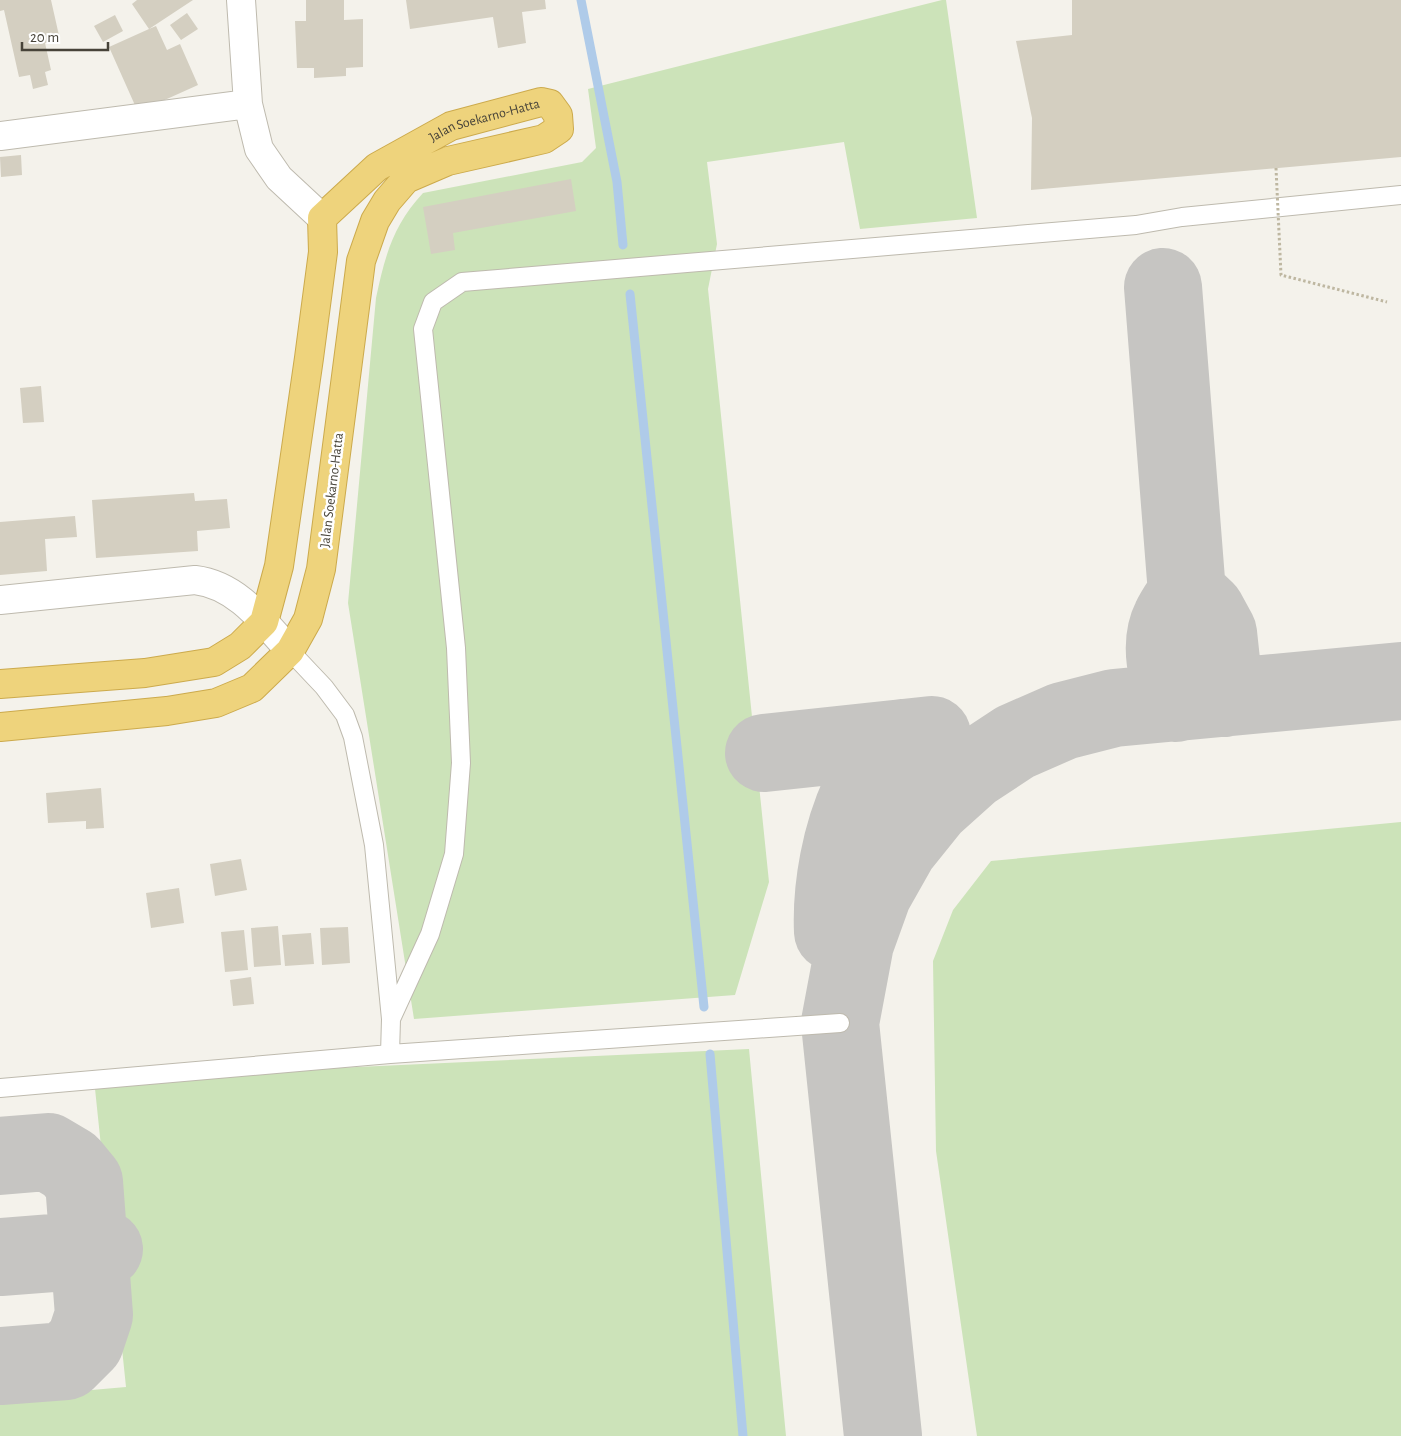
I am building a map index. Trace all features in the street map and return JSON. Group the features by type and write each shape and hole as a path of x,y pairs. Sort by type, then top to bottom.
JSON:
{"highway":[{"name":"Jalan Soekarno-Hatta","path":"0,727 167,711 216,703 252,688 290,651 308,619 321,569 360,261 375,221 387,201 406,179 448,161 544,139 559,129 558,115 550,104 541,102 452,126 377,167 322,218"},
{"path":"0,684 145,672 214,662 240,646 264,622 279,566 309,358 323,252 322,218"},
{"path":"309,358 349,357"}],"street":[{"path":"242,0 248,104 259,149 279,178 322,218"},
{"path":"0,136 248,104"},
{"path":"0,600 195,580 210,582 227,588 264,622 290,651"}],"lane":[{"path":"390,1019 430,934 454,854 461,763 456,648 424,328 433,302 462,282 1136,225 1182,217 1401,195"},
{"path":"290,651 324,687 344,715 353,737 374,845 390,1019 390,1054"},
{"path":"0,1088 390,1054 840,1023"}],"path":[{"path":"1276,168 1281,275 1387,302"}],"green space":[{"path":"946,0 977,218 860,229 844,142 707,162 717,244 708,289 769,882 735,995 414,1019 348,603 376,298 383,268 397,229 423,193 582,162 596,148 588,89"},
{"path":"1401,822 1401,1436 977,1436 936,1151 933,961 953,910 991,861"},
{"path":"749,1049 786,1436 0,1436 0,1398 126,1387 94,1079"}],"building":[{"path":"0,0 51,0 60,40 45,43 51,70 45,72 48,85 33,89 30,75 19,77 4,10 0,11"},
{"path":"137,0 193,0 149,29 132,4"},
{"path":"306,0 344,0 344,20 363,19 363,67 346,68 346,76 314,78 314,68 297,68 295,21 306,21"},
{"path":"406,0 545,0 546,9 522,12 526,43 498,48 493,17 410,29"},
{"path":"1072,0 1401,0 1401,157 1031,190 1032,118 1016,41 1072,35"},
{"path":"187,13 198,29 181,40 170,25"},
{"path":"115,15 123,31 103,42 94,26"},
{"path":"156,26 167,50 180,44 198,85 138,112 109,47"},
{"path":"21,155 22,175 1,177 0,157"},
{"path":"571,179 576,211 453,233 455,250 431,254 423,207"},
{"path":"41,386 44,422 23,423 20,388"},
{"path":"194,493 195,501 227,499 230,528 197,531 198,551 96,558 92,500"},
{"path":"75,516 77,537 45,539 47,571 0,575 0,522"},
{"path":"101,788 104,828 86,829 86,821 48,823 46,793"},
{"path":"241,859 247,890 215,896 210,864"},
{"path":"179,888 184,923 151,928 146,893"},
{"path":"278,926 281,965 254,967 251,928"},
{"path":"348,927 350,963 322,965 320,928"},
{"path":"244,930 248,970 225,972 221,932"},
{"path":"311,933 314,964 285,966 282,935"},
{"path":"251,977 254,1004 233,1006 230,980"}],"waterway":[{"path":"581,0 617,182 623,245"},
{"path":"630,294 704,1007"},
{"path":"710,1054 743,1436"}],"taxiway":[{"path":"1163,287 1187,593"},
{"path":"1176,703 1166,661 1165,639 1171,619 1187,593 1206,611 1218,633 1225,698"},
{"path":"883,1436 840,1023 855,943 873,893 899,847 932,806 971,771 1015,742 1063,721 1114,708 1401,681"},
{"path":"764,753 932,735"},
{"path":"833,932 836,879 847,826 853,809 869,778 902,738"},
{"path":"0,1156 48,1152 70,1165 84,1182 94,1315 85,1342 66,1361 0,1366"},
{"path":"0,1257 104,1249"}]}
